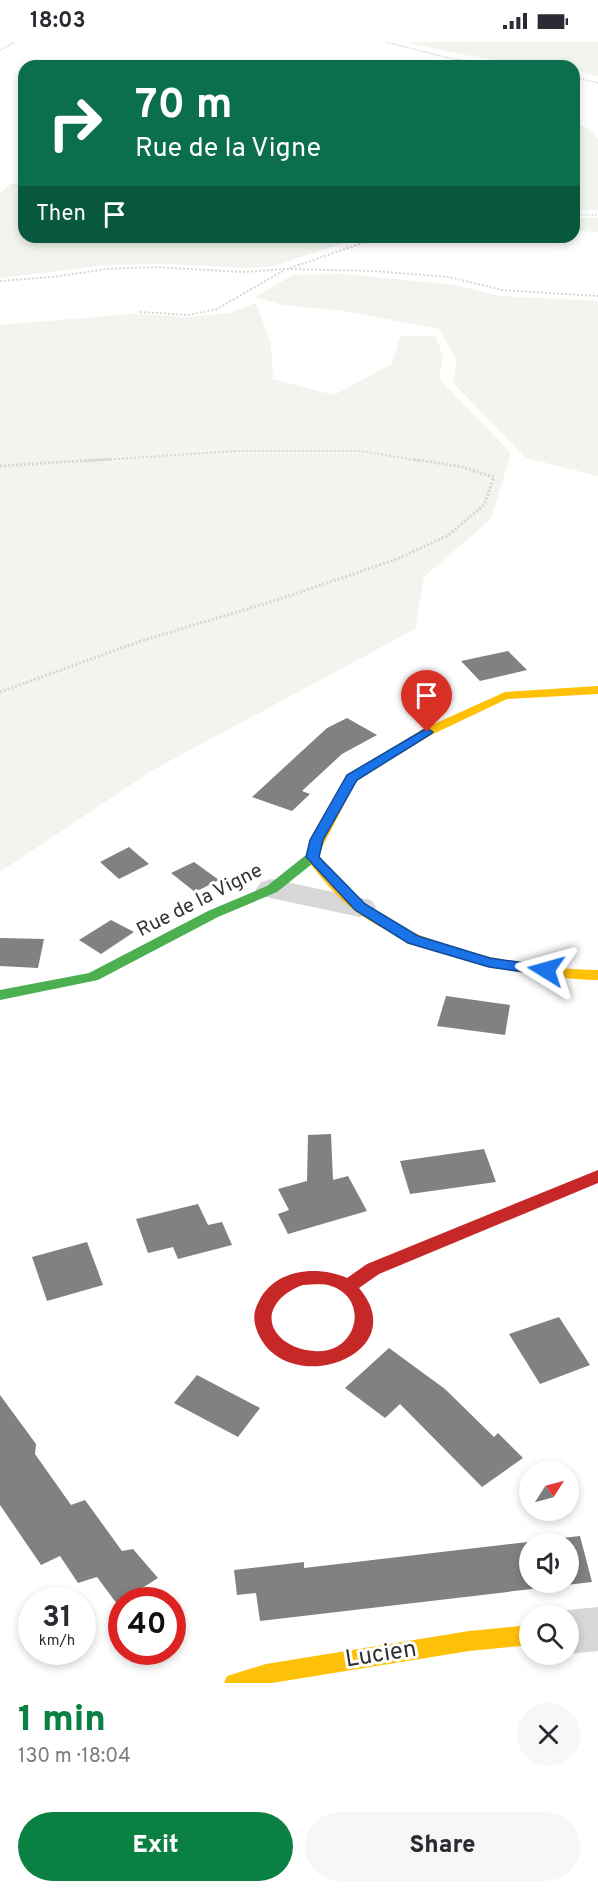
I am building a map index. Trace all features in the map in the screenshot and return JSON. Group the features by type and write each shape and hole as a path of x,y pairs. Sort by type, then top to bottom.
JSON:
{"street":[{"name":"Rue de la Vigne","path":"0,995 93,977 213,914 272,889 312,857 317,840 352,778 427,732 506,696 598,690"},
{"path":"312,857 360,907 413,939 489,962 598,975"},
{"path":"272,889 360,907"},
{"path":"348,1287 374,1269 598,1176"},
{"path":"302,1278 326,1278 348,1287 362,1304 365,1323 357,1342 338,1355 313,1360 288,1354 270,1341 261,1322 265,1302 280,1287 302,1278"},
{"path":"579,1631 598,1629"},
{"name":"Lucien","path":"235,1683 266,1674 458,1642 519,1636"}],"path":[{"path":"0,50 15,42"},
{"path":"386,42 461,60"},
{"path":"580,78 598,83"},
{"path":"580,215 598,215"},
{"path":"140,312 188,315 217,309 286,269 362,243"},
{"path":"0,281 143,268 242,272 286,269 374,270 449,277 502,290 598,296"},
{"path":"0,466 237,451 361,451 462,467 494,477 484,505 447,536 397,559 277,600 141,641 0,692"}],"shaded area":[{"path":"405,42 598,42 598,76 580,71 580,60 498,60"},
{"path":"580,125 588,128 598,139 598,210 580,211"},
{"path":"18,182 18,243 343,243 274,266 248,268 163,264 108,265 0,278 0,193 11,184"},
{"path":"580,218 598,218 598,232 580,231"},
{"path":"343,274 456,285 499,296 598,301 598,476 526,458 453,383 457,361 439,329 345,311 282,305 255,297 293,275"},
{"path":"256,303 271,344 273,379 334,395 392,364 400,336 436,336 443,357 439,379 511,453 491,519 424,577 415,629 153,770 0,872 0,325 132,314 190,317 229,313"}],"building":[{"path":"508,651 527,670 480,681 461,661"},
{"path":"347,718 377,735 342,754 302,791 310,794 292,811 252,797 327,728"},
{"path":"129,847 149,864 119,879 100,862"},
{"path":"194,862 219,880 195,892 171,873"},
{"path":"111,920 134,932 101,954 79,940"},
{"path":"0,938 44,939 38,968 0,966"},
{"path":"446,996 510,1005 505,1035 437,1026"},
{"path":"331,1134 333,1180 348,1176 367,1211 288,1234 278,1214 289,1210 278,1189 307,1181 308,1135"},
{"path":"484,1149 496,1182 410,1194 400,1161"},
{"path":"198,1204 208,1225 222,1222 232,1245 178,1259 173,1247 148,1253 136,1219"},
{"path":"87,1242 103,1285 47,1301 32,1257"},
{"path":"559,1317 590,1365 540,1384 509,1334"},
{"path":"389,1348 445,1389 494,1437 498,1433 523,1458 482,1487 400,1404 385,1418 345,1388"},
{"path":"197,1375 260,1408 238,1437 174,1403"},
{"path":"0,1395 36,1444 35,1454 71,1505 85,1500 122,1551 133,1549 158,1578 144,1587 108,1587 108,1592 97,1577 78,1583 60,1556 41,1565 0,1505"},
{"path":"579,1536 580,1536 592,1582 579,1584"},
{"path":"519,1543 519,1591 260,1621 256,1593 237,1595 234,1570 304,1562 304,1568"}],"traffic: fast":[{"path":"0,995 93,977 213,914 272,889 312,857 315,848"}],"traffic: slow":[{"path":"315,848 352,778 427,732 505,696 598,690"},
{"path":"312,857 346,896 359,907 400,932 468,956 561,972 598,975"},
{"path":"235,1683 266,1674 469,1641 519,1636"}],"traffic: jam":[{"path":"348,1287 373,1269 598,1176"},
{"path":"302,1278 334,1280 350,1289 356,1296 363,1312 362,1330 358,1339 341,1354 318,1359 295,1355 276,1344 265,1329 263,1314 269,1299 283,1285 302,1278"}],"route":[{"path":"427,732 352,778 317,840 312,857 360,907 413,939 489,962 546,970"}]}
